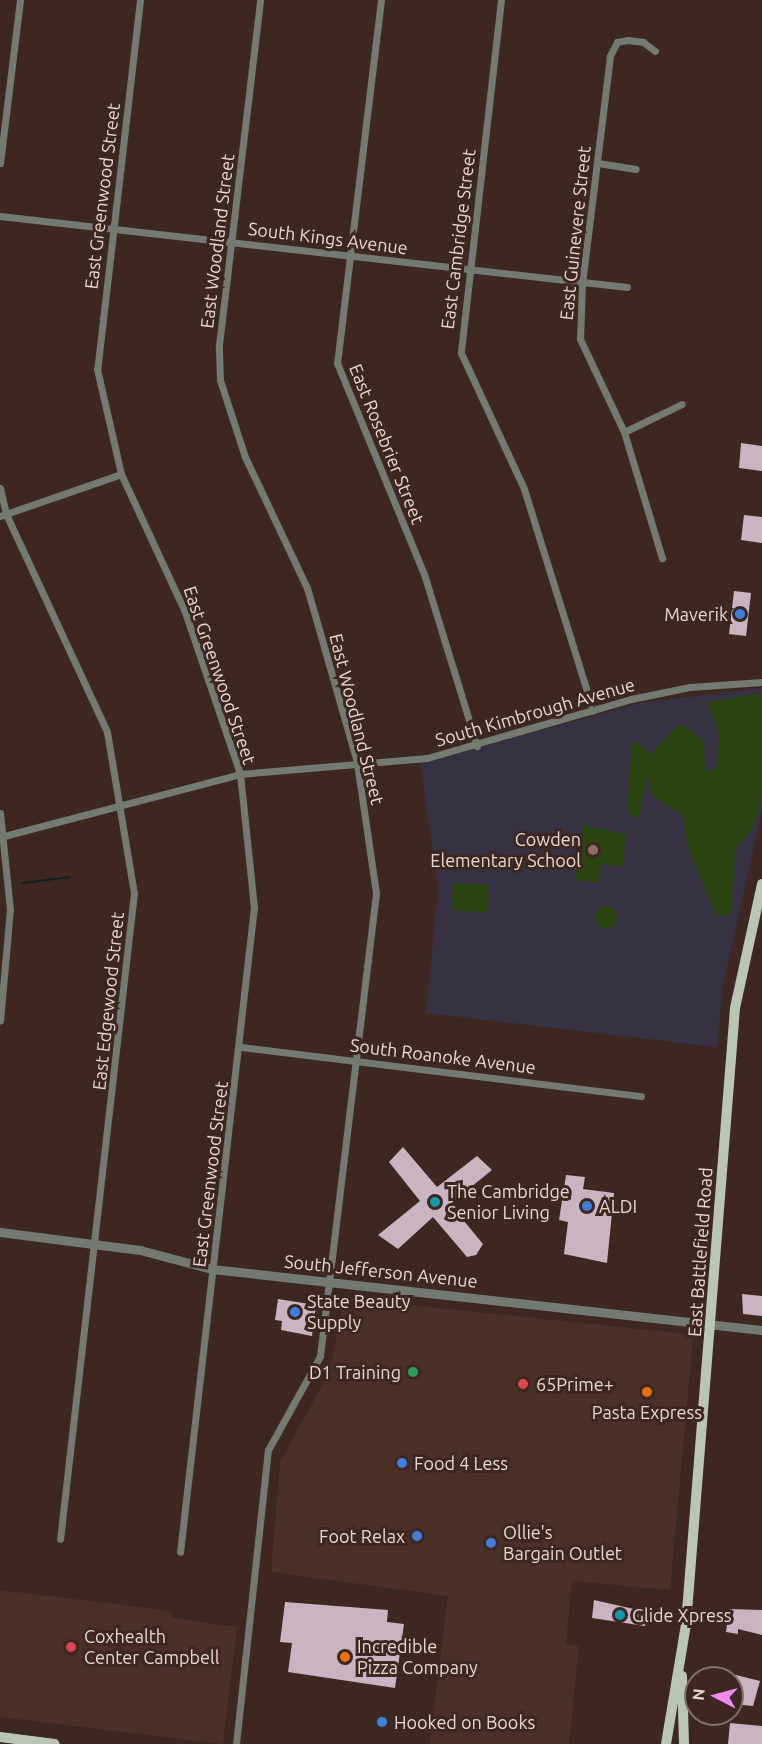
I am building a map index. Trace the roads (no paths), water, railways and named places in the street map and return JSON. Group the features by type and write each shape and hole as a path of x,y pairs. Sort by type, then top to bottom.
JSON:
{"main road":[{"name":"East Battlefield Road","path":"681,1670 735,1008 762,884"},
{"path":"666,1744 681,1670"},
{"path":"681,1670 684,1744"},
{"path":"0,1737 55,1744"}],"street":[{"path":"0,163 20,0"},
{"name":"East Greenwood Street","path":"140,0 97,369 121,474 185,612 240,774 254,907 241,1047 212,1269 180,1552"},
{"name":"East Woodland Street","path":"236,1744 268,1450 320,1356 332,1283 359,1061 376,893 357,762 307,588 245,457 220,380 232,242 260,0"},
{"name":"East Rosebrier Street","path":"381,0 337,363 424,574 477,746"},
{"name":"East Cambridge Street","path":"501,0 461,332 466,370 524,489 593,710"},
{"name":"East Guinevere Street","path":"655,51 643,42 617,42 582,283 580,339 624,432 662,558"},
{"path":"598,163 636,169"},
{"name":"South Kings Avenue","path":"0,216 627,287"},
{"path":"624,432 682,404"},
{"path":"3,515 121,474"},
{"name":"East Edgewood Street","path":"0,489 3,515 106,732 121,804 133,919 60,1539"},
{"name":"South Kimbrough Avenue","path":"3,836 240,774 357,762 427,758 477,746 593,710 690,687 762,682"},
{"path":"0,813 10,909 0,1021"},
{"name":"South Roanoke Avenue","path":"241,1047 641,1096"},
{"name":"South Jefferson Avenue","path":"0,1232 96,1243 212,1269 762,1330"}],"waterway":[{"path":"23,883 70,877"}],"place":[{"name":"Maverik","path":"740,614"},
{"name":"Cowden Elementary School","path":"593,850"},
{"name":"The Cambridge Senior Living","path":"435,1202"},
{"name":"ALDI","path":"587,1206"},
{"name":"State Beauty Supply","path":"295,1312"},
{"name":"D1 Training","path":"413,1372"},
{"name":"65Prime+","path":"523,1384"},
{"name":"Pasta Express","path":"647,1392"},
{"name":"Food 4 Less","path":"402,1463"},
{"name":"Foot Relax","path":"417,1536"},
{"name":"Ollie's Bargain Outlet","path":"491,1543"},
{"name":"Glide Xpress","path":"620,1615"},
{"name":"Coxhealth Center Campbell","path":"71,1647"},
{"name":"Incredible Pizza Company","path":"345,1657"},
{"name":"Hooked on Books","path":"382,1722"}]}
